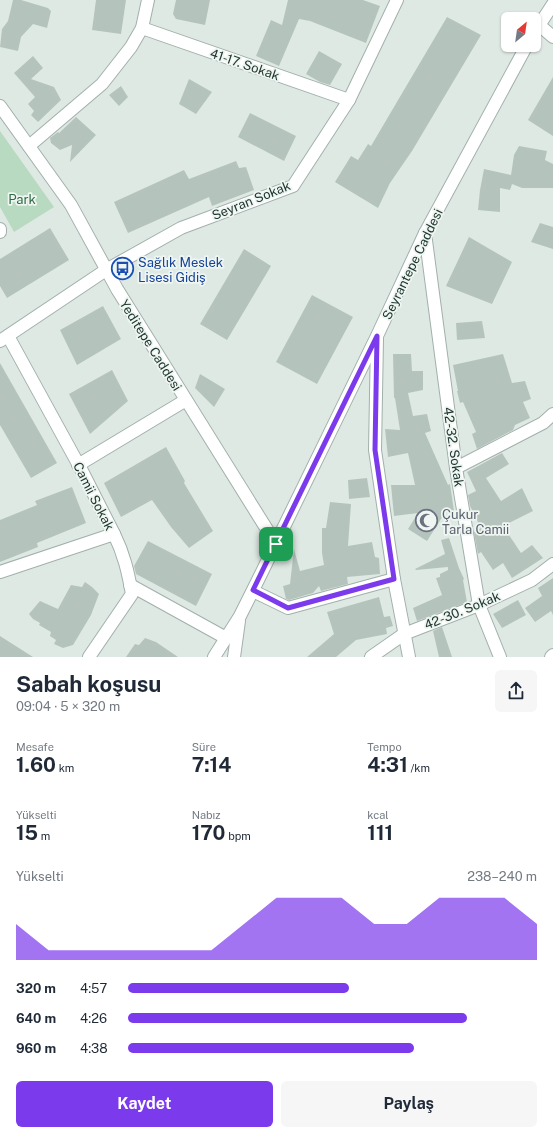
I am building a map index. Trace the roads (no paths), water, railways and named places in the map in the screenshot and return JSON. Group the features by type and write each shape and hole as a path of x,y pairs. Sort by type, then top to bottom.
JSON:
{"street":[{"path":"29,146 102,84 131,47 142,28 148,0"},
{"name":"Seyran Sokak","path":"4,338 106,270 181,228 293,186 349,100 397,0"},
{"path":"541,21 553,4"},
{"name":"41-17. Sokak","path":"142,28 349,100"},
{"path":"541,31 553,37"},
{"name":"Seyrantepe Caddesi","path":"214,657 240,616 276,544 377,336 425,233 523,52"},
{"name":"Yeditepe Caddesi","path":"0,106 71,206 117,289 276,544"},
{"name":"42-32. Sokak","path":"425,233 456,468 479,605 500,657"},
{"path":"377,336 375,450 394,579 408,657"},
{"name":"Camii Sokak","path":"4,338 78,465 119,544 129,572 132,594 89,657"},
{"path":"78,465 186,400"},
{"path":"456,468 543,423 553,414"},
{"path":"0,572 114,534"},
{"name":"42-30. Sokak","path":"371,657 404,634 479,605 532,580 553,564"},
{"path":"253,590 288,608 394,579"},
{"path":"130,585 226,638"},
{"path":"234,657 240,616"}],"place":[{"name":"Sağlık Meslek Lisesi Gidiş","path":"123,269"},
{"name":"Çukur Tarla Camii","path":"427,521"}],"park label":[{"name":"Park","path":"22,199"}]}
